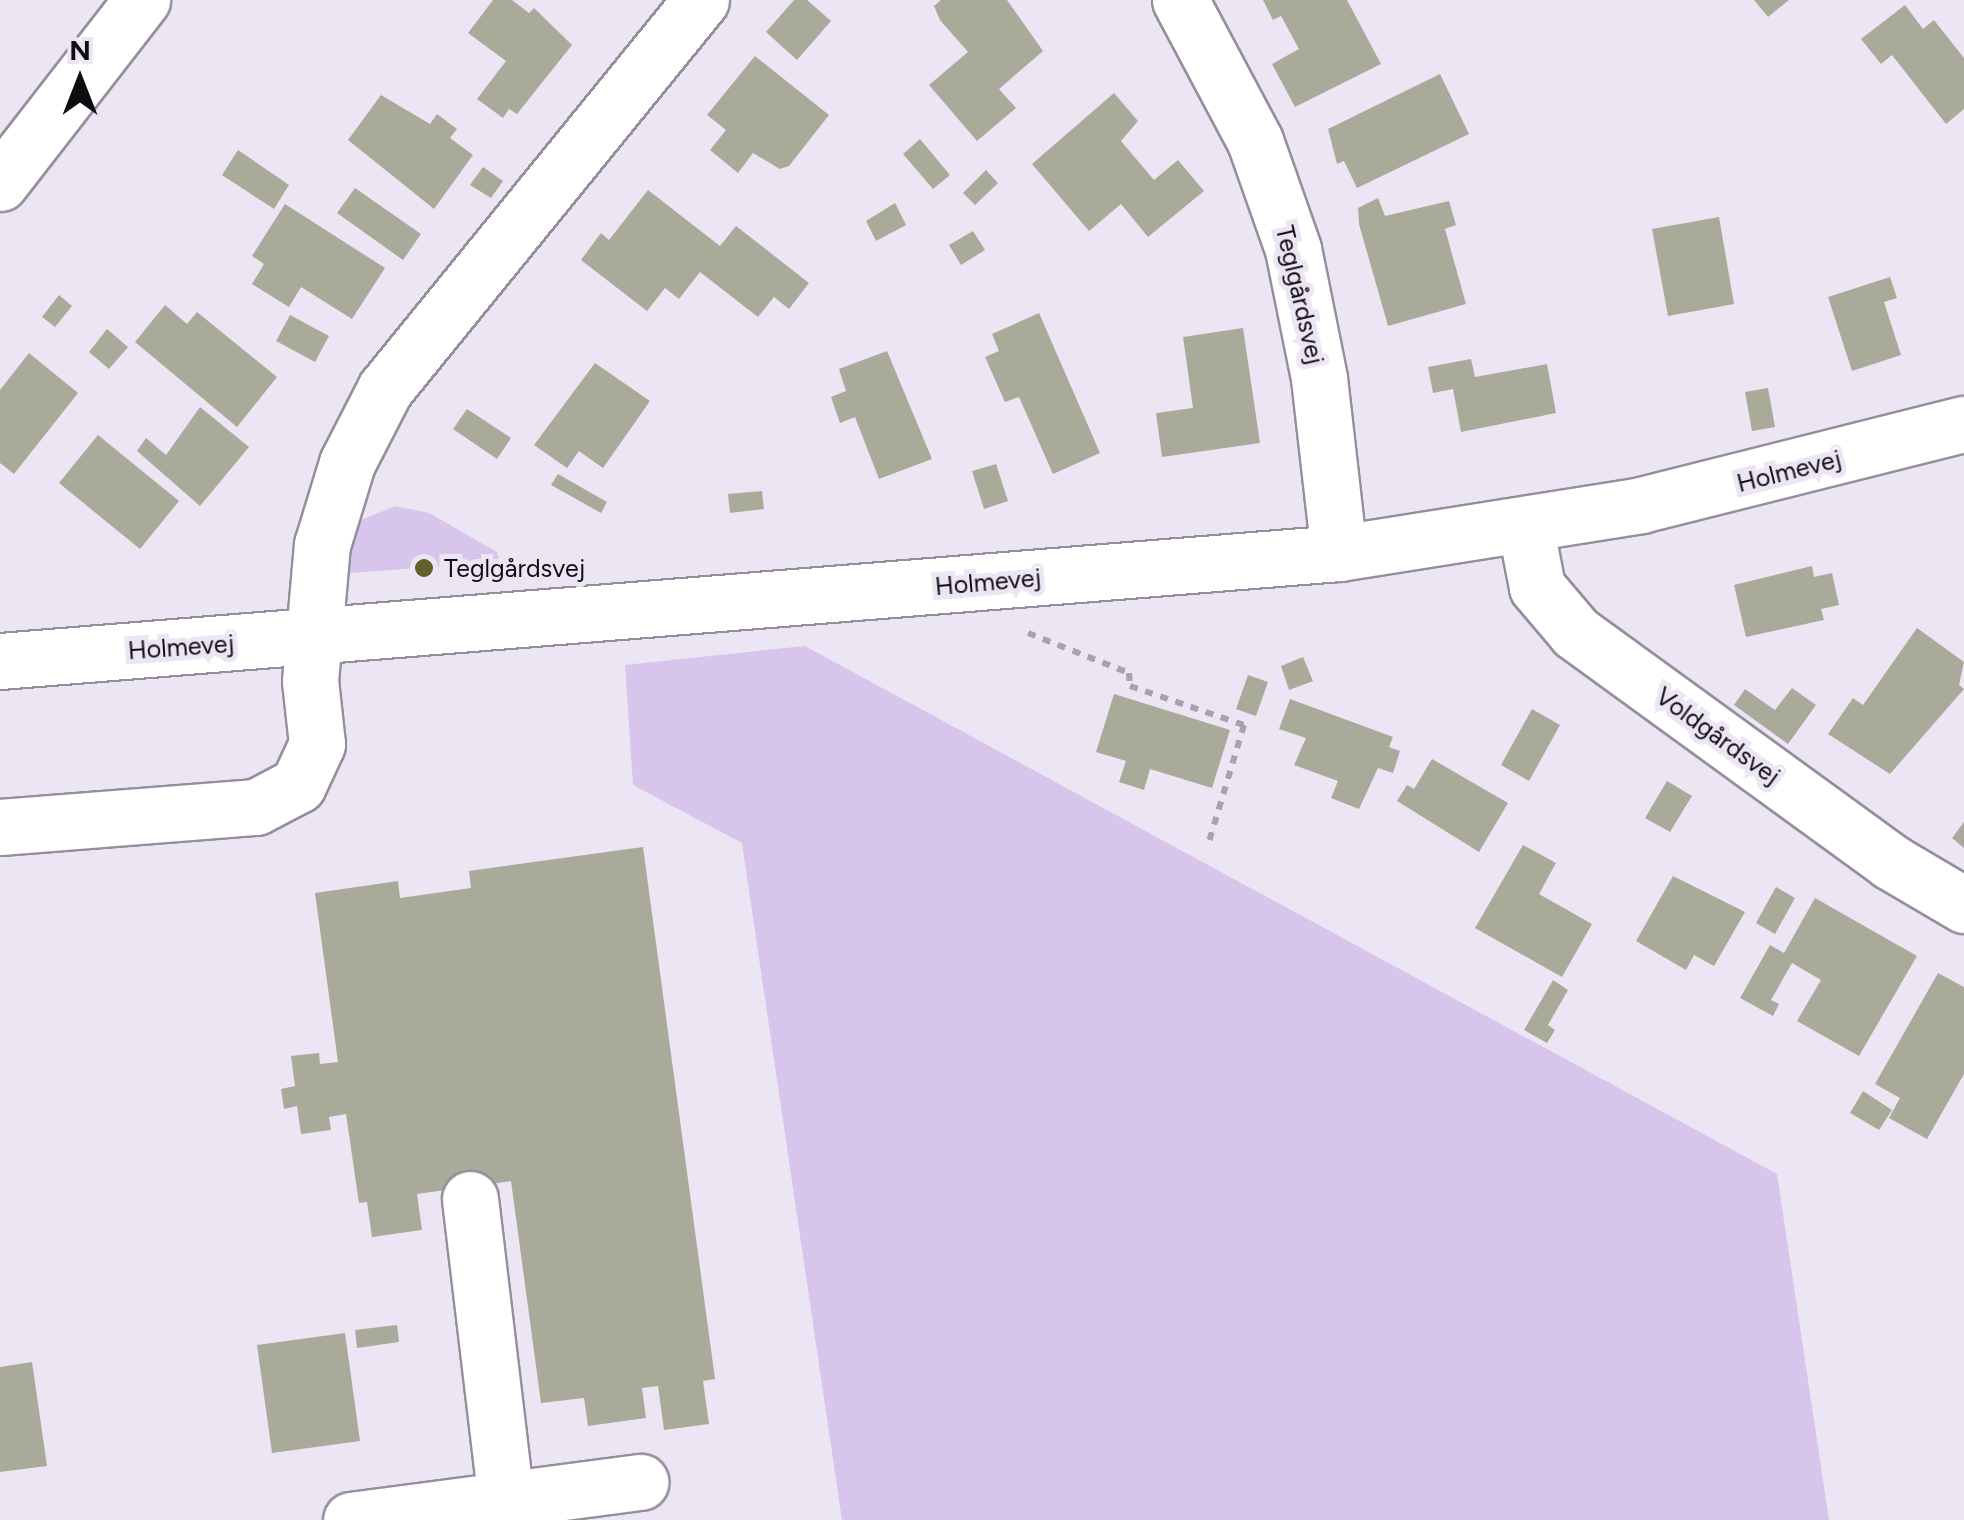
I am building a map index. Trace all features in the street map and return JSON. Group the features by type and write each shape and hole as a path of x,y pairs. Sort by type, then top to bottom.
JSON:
{"street":[{"path":"0,182 142,0"},
{"path":"0,828 256,807 279,799 298,786 317,744 310,682 331,509 385,390 700,0"},
{"name":"Teglgårdsvej","path":"1180,0 1255,140 1294,250 1319,378 1338,553"},
{"name":"Holmevej","path":"0,660 1338,553 1525,526 1771,476 1964,424"},
{"name":"Voldgårdsvej","path":"1525,526 1537,587 1576,634 1891,862 1964,905"},
{"path":"470,1199 506,1499"},
{"path":"352,1520 641,1482"}],"path":[{"path":"1022,630 1128,673 1130,686 1244,725 1210,842"}],"shaded area":[{"path":"395,506 429,513 497,552 500,562 350,573 345,541 359,521"},
{"path":"805,646 1777,1174 1829,1520 842,1520 742,843 633,785 625,665"}],"building":[{"path":"493,0 512,0 529,13 534,8 572,45 517,114 509,109 503,118 477,99 506,61 468,33"},
{"path":"794,0 807,0 831,21 797,60 766,32"},
{"path":"941,0 1007,0 1043,51 999,89 1016,108 977,141 929,85 968,52 940,20 934,6"},
{"path":"1263,0 1347,0 1381,64 1295,107 1272,64 1299,49 1281,16 1273,20"},
{"path":"1754,0 1789,0 1768,17"},
{"path":"1905,5 1923,29 1934,20 1964,58 1964,109 1946,124 1892,55 1881,64 1861,39"},
{"path":"755,56 829,115 789,166 780,169 753,153 738,173 710,150 726,130 707,115"},
{"path":"1440,74 1469,134 1357,188 1344,161 1337,164 1328,129"},
{"path":"1114,93 1138,121 1121,141 1154,180 1178,160 1204,191 1148,237 1121,204 1089,231 1032,164"},
{"path":"381,95 430,124 437,114 457,129 450,138 473,155 434,209 348,140"},
{"path":"920,139 950,175 933,189 903,154"},
{"path":"238,150 289,185 274,209 222,175"},
{"path":"483,167 503,181 491,198 470,185"},
{"path":"986,170 998,183 975,205 963,193"},
{"path":"355,188 421,234 403,260 337,213"},
{"path":"648,190 720,246 736,226 809,283 789,309 774,297 758,317 700,272 679,299 665,288 647,311 581,260 601,233 609,240"},
{"path":"1378,198 1385,216 1449,201 1456,225 1445,229 1466,304 1388,326 1359,224 1358,208"},
{"path":"895,203 906,225 876,241 866,221"},
{"path":"285,204 385,268 352,319 301,287 289,307 252,284 264,264 252,256"},
{"path":"1719,217 1734,304 1668,316 1652,229"},
{"path":"973,231 985,250 961,265 949,245"},
{"path":"1890,277 1897,298 1884,302 1901,355 1852,371 1828,297"},
{"path":"59,295 72,306 55,327 42,317"},
{"path":"165,305 187,324 197,312 277,377 237,427 135,342"},
{"path":"1039,313 1100,453 1053,474 1019,397 1005,402 985,357 999,351 992,334"},
{"path":"290,315 329,336 315,362 276,341"},
{"path":"1243,328 1260,443 1162,457 1156,413 1193,408 1183,337"},
{"path":"107,329 128,347 109,369 89,352"},
{"path":"887,351 932,459 879,479 855,417 840,423 831,397 846,391 839,369"},
{"path":"29,353 78,393 14,474 0,463 0,390"},
{"path":"1471,359 1475,377 1547,364 1556,413 1461,432 1453,389 1433,393 1428,367"},
{"path":"595,363 650,401 603,468 579,451 567,468 534,445"},
{"path":"1768,388 1775,427 1752,431 1745,392"},
{"path":"200,407 249,447 200,506 137,451 146,438 166,455"},
{"path":"467,409 511,438 497,459 453,429"},
{"path":"98,435 179,501 140,549 59,483"},
{"path":"996,464 1008,501 984,509 972,471"},
{"path":"558,474 607,502 601,513 551,485"},
{"path":"762,491 764,509 730,513 728,494"},
{"path":"1812,566 1814,577 1832,573 1839,605 1821,609 1824,620 1746,637 1734,585"},
{"path":"1917,628 1964,662 1959,685 1964,689 1890,774 1828,734 1853,698 1863,705"},
{"path":"1303,657 1313,681 1289,690 1281,666"},
{"path":"1248,675 1268,682 1256,716 1236,709"},
{"path":"1792,688 1816,705 1788,744 1734,705 1745,689 1775,710"},
{"path":"1114,694 1230,730 1212,788 1150,769 1144,790 1119,782 1126,761 1096,752"},
{"path":"1290,699 1393,737 1389,747 1400,751 1393,773 1378,768 1359,809 1331,798 1338,781 1294,765 1306,738 1279,729"},
{"path":"1532,709 1560,725 1529,781 1501,765"},
{"path":"1432,759 1508,803 1479,852 1397,801 1407,785 1414,789"},
{"path":"1667,781 1692,796 1670,832 1645,818"},
{"path":"1964,822 1964,848 1952,838"},
{"path":"1523,845 1556,863 1539,894 1592,924 1562,977 1475,928"},
{"path":"643,847 715,1379 703,1381 709,1424 664,1430 658,1386 642,1388 646,1418 588,1426 584,1398 541,1403 511,1181 417,1194 422,1230 372,1237 367,1202 359,1203 346,1114 329,1117 331,1130 301,1134 297,1106 284,1109 281,1089 295,1086 291,1056 319,1053 320,1064 338,1062 315,893 398,881 400,898 471,888 469,871"},
{"path":"1673,876 1745,912 1714,966 1694,955 1686,970 1636,941"},
{"path":"1776,887 1795,898 1775,934 1756,923"},
{"path":"1815,898 1917,956 1859,1056 1797,1021 1821,980 1792,963 1771,1000 1779,1004 1773,1016 1740,998 1770,945 1784,953"},
{"path":"1938,973 1964,987 1964,1074 1927,1139 1889,1118 1900,1098 1875,1084"},
{"path":"1553,980 1568,990 1548,1025 1555,1030 1547,1043 1524,1030"},
{"path":"1863,1091 1892,1110 1879,1130 1850,1113"},
{"path":"397,1325 399,1342 357,1348 355,1330"},
{"path":"345,1333 360,1441 272,1453 257,1345"},
{"path":"32,1362 47,1466 0,1472 0,1367"}],"place":[{"name":"Teglgårdsvej","path":"424,568"}]}
